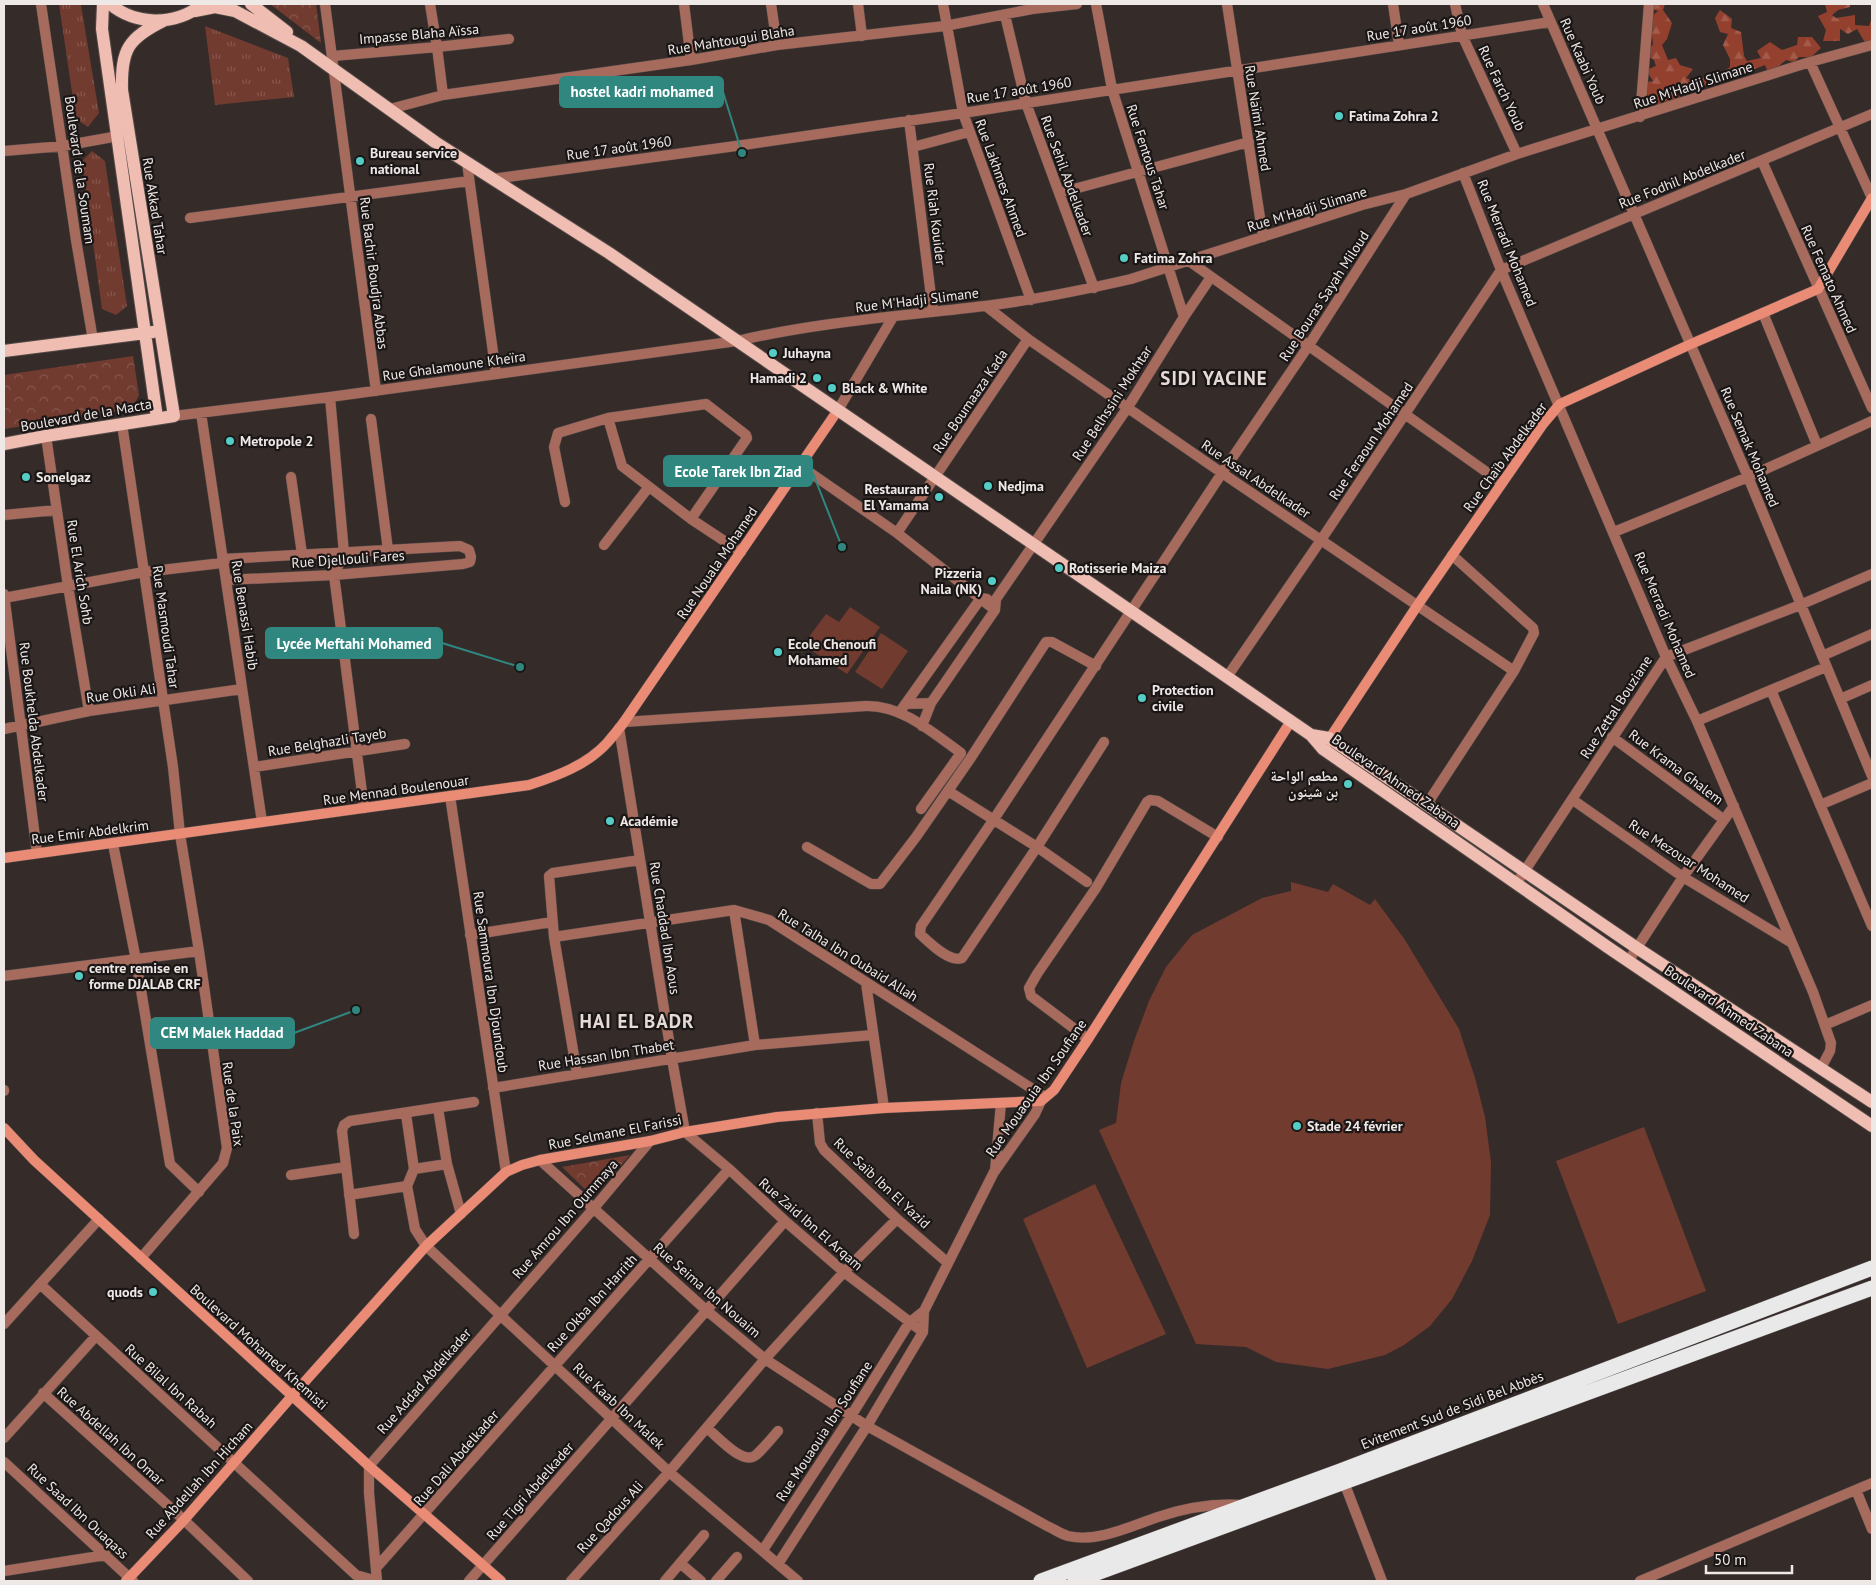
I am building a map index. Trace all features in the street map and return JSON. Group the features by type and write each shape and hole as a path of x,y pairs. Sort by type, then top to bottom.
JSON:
{"highway":[{"name":"Evitement Sud de Sidi Bel Abbès","path":"1342,1477 1872,1268"},
{"name":"Evitement Sud de Sidi Bel Abbès","path":"1041,1581 1342,1477 1872,1288"},
{"name":"Evitement Sud de Sidi Bel Abbès","path":"1076,1581 1261,1505"}],"main road":[{"name":"Rue Akkad Tahar","path":"103,4 102,29 160,331 174,416"},
{"path":"110,4 131,16 148,20 165,20 180,17 199,7 215,7 235,11 301,46 467,163 609,253 1291,721"},
{"path":"251,4 293,37 301,46"},
{"name":"Rue Akkad Tahar","path":"157,418 145,333 123,135 122,90 123,59 127,49 142,32 165,20"},
{"path":"4,351 160,331"},
{"name":"Boulevard de la Macta","path":"4,444 174,416"},
{"name":"Boulevard Ahmed Zabana","path":"1291,721 1427,804 1637,948 1872,1102"},
{"name":"Boulevard Ahmed Zabana","path":"1326,743 1516,884 1872,1126"},
{"path":"1774,1059 1784,1043"},
{"path":"1850,1110 1860,1094"}],"street":[{"name":"Boulevard de la Soumam","path":"41,4 76,240 93,340"},
{"name":"Rue Bachir Boudjra Abbas","path":"325,4 376,390"},
{"path":"430,4 442,95"},
{"path":"684,4 691,60"},
{"path":"771,4 777,45"},
{"path":"858,4 862,36"},
{"name":"Rue Lakhmes Ahmed","path":"943,4 963,113 1031,300"},
{"name":"Rue Mahtougui Blaha","path":"390,109 442,95 691,60 777,45 946,26 1005,15 1032,6 1077,4"},
{"name":"Rue Fentous Tahar","path":"1096,4 1112,89 1184,317"},
{"name":"Rue Naïmi Ahmed","path":"1227,4 1263,237"},
{"path":"1392,4 1399,45"},
{"name":"Rue Farch Youb","path":"1455,4 1462,35 1517,154"},
{"name":"Rue Kaabi Youb","path":"1543,4 1599,129"},
{"path":"1640,117 1649,4"},
{"name":"Rue Sehil Abdelkader","path":"1005,15 1026,104 1094,288"},
{"name":"Rue 17 août 1960","path":"492,179 743,146 1026,104 1112,89 1237,72 1550,22"},
{"name":"Impasse Blaha Aïssa","path":"332,56 437,48 509,39"},
{"name":"Rue M'Hadji Slimane","path":"737,341 783,331 1031,300 1131,279 1362,206 1406,194 1517,154 1640,117 1810,62 1872,45"},
{"path":"1810,62 1872,198 1818,290"},
{"name":"Rue Fodhil Abdelkader","path":"1501,270 1872,114"},
{"name":"Rue Riah Kouider","path":"909,120 933,312"},
{"name":"Rue Semak Mohamed","path":"1599,129 1633,213 1748,477 1872,776"},
{"path":"913,147 969,132"},
{"path":"4,151 63,146 123,135"},
{"path":"1058,193 1249,142"},
{"name":"Rue Femato Ahmed","path":"1762,161 1872,408"},
{"path":"467,163 496,374"},
{"name":"Rue Merradi Mohamed","path":"1463,173 1501,270 1560,404 1666,657 1734,806 1826,1025 1831,1047 1821,1068"},
{"path":"190,218 469,181"},
{"name":"Rue Bouras Sayah Miloud","path":"1037,847 962,958 954,959 936,949 920,934 921,926 994,820 1222,473 1309,346 1406,194"},
{"path":"1189,261 1502,483"},
{"name":"Rue Feraoun Mohamed","path":"1227,677 1406,414 1501,270"},
{"name":"Rue Belhssini Mokhtar","path":"996,599 1128,407 1211,277"},
{"name":"Rue Chaïb Abdelkader","path":"1326,743 1452,555 1543,424 1560,404 1691,344 1818,290"},
{"name":"Rue Assal Abdelkader","path":"986,306 1028,339 1514,671"},
{"path":"1763,313 1817,445"},
{"name":"Rue Nouala Mohamed","path":"606,744 622,725 838,410 893,317"},
{"name":"Rue Boumaaza Kada","path":"896,533 1028,339"},
{"name":"Rue Ghalamoune Kheïra","path":"174,416 330,397 737,341"},
{"path":"330,397 344,553 334,575 364,808"},
{"path":"565,502 554,447 558,433 608,418 706,404 746,435 746,442 691,519"},
{"name":"Rue Benassi Habib","path":"201,413 262,822"},
{"path":"4,597 144,572 222,561 302,554 388,550 371,418"},
{"path":"608,418 620,462 648,488 742,552"},
{"path":"1614,532 1748,477 1872,421"},
{"name":"Rue Masmoudi Tahar","path":"122,424 173,767 180,834"},
{"name":"Rue El Arich Sohb","path":"46,436 68,586 90,711"},
{"path":"799,465 896,533 995,610"},
{"path":"291,477 302,554"},
{"path":"604,545 648,488"},
{"path":"4,515 56,510"},
{"name":"Rue Djellouli Fares","path":"226,580 334,575 464,564 471,561 470,550 460,546 388,550"},
{"path":"1427,804 1514,671 1534,636 1533,628 1452,555"},
{"name":"Rue Zettal Bouziane","path":"1516,884 1666,657 1800,605 1872,574"},
{"name":"Rue Boukhelda Abdelkader","path":"4,597 37,853"},
{"path":"922,726 930,703 995,610 996,599 981,598"},
{"path":"899,713 981,598"},
{"path":"1822,656 1872,634"},
{"path":"807,847 870,884 880,884 916,838 1046,642 1052,642 1096,666"},
{"path":"1696,720 1826,667"},
{"path":"1840,699 1872,685"},
{"name":"Rue Okli Ali","path":"4,729 90,711 242,689"},
{"path":"1771,690 1872,926"},
{"path":"906,704 930,703"},
{"path":"622,725 866,706 885,707 922,726 961,753 921,809"},
{"name":"Rue Mouaouia Ibn Soufiane","path":"763,1550 851,1416 909,1323 924,1311 994,1172 1035,1114 1043,1099 1054,1090 1088,1039 1291,721"},
{"name":"Rue Chaddad Ibn Aous","path":"622,725 640,860 685,1132"},
{"name":"Rue Krama Ghalem","path":"1612,737 1723,819"},
{"path":"1037,847 1104,742"},
{"name":"Rue Belghazli Tayeb","path":"254,767 405,744"},
{"name":"Rue Mennad Boulenouar","path":"180,834 529,784 555,776 587,760 606,744"},
{"path":"1820,805 1872,783"},
{"path":"948,791 1037,847 1087,882"},
{"name":"Rue Sammoura Ibn Djoundoub","path":"450,796 506,1172"},
{"name":"Rue Mezouar Mohamed","path":"1573,800 1683,877 1792,943"},
{"path":"1088,1039 1031,996 1029,988 1096,888 1147,802 1158,801 1218,837"},
{"path":"1628,960 1683,877 1734,806"},
{"name":"Rue Emir Abdelkrim","path":"4,858 180,834"},
{"name":"Rue de la Paix","path":"141,1258 223,1164 227,1148 180,834"},
{"path":"113,844 136,960 170,1164 198,1192"},
{"path":"576,1074 554,937 548,879 553,873 640,860"},
{"path":"734,910 756,1045"},
{"name":"Rue Talha Ibn Oubaid Allah","path":"554,937 734,910 769,920 1043,1099"},
{"path":"470,935 552,922"},
{"path":"4,976 199,951"},
{"path":"866,983 884,1108"},
{"path":"1826,1025 1872,1005"},
{"name":"Rue Hassan Ibn Thabet","path":"493,1088 756,1045 873,1035"},
{"name":"Rue Selmane El Farissi","path":"292,1396 426,1246 480,1194 506,1172 522,1165 540,1160 650,1141 685,1132 768,1118 884,1108 1001,1103 1043,1099"},
{"path":"354,1234 342,1131 344,1125 350,1121 406,1114 474,1102"},
{"path":"994,1172 1001,1103"},
{"path":"438,1108 447,1164 461,1214"},
{"name":"Rue Saïb Ibn El Yazid","path":"817,1113 822,1147 897,1219 948,1263"},
{"path":"349,1195 407,1186 414,1169 406,1114"},
{"name":"Boulevard Mohamed Khemisti","path":"4,1128 34,1160 99,1220 369,1466 426,1514 500,1581"},
{"name":"Rue Zaid Ibn El Arqam","path":"685,1132 844,1272 923,1332"},
{"name":"Rue Amrou Ibn Oummaya","path":"500,1315 650,1141"},
{"name":"Rue Seima Ibn Nouaim","path":"540,1160 706,1310 765,1359 867,1426 1047,1526 1068,1536 1084,1537 1102,1535 1196,1507 1223,1504 1261,1505"},
{"path":"414,1169 447,1164"},
{"path":"291,1175 346,1167"},
{"name":"Rue Okba Ibn Harrith","path":"555,1366 729,1169"},
{"name":"Rue Kaab Ibn Malek","path":"407,1186 415,1229 426,1246 669,1472 798,1581"},
{"name":"Rue Qadous Ali","path":"571,1581 669,1472 765,1359 844,1272 897,1219"},
{"path":"4,1324 99,1220"},
{"name":"Rue Tigri Abdelkader","path":"469,1581 785,1221"},
{"name":"Rue Bilal Ibn Rabah","path":"40,1284 356,1575 377,1581"},
{"path":"778,1564 867,1426 923,1332 924,1311"},
{"name":"Rue Addad Abdelkader","path":"369,1466 500,1315"},
{"path":"4,1438 96,1336"},
{"name":"Rue Dali Abdelkader","path":"376,1568 426,1514 555,1366"},
{"name":"Rue Abdellah Ibn Omar","path":"43,1393 184,1520 248,1581"},
{"name":"Rue Abdellah Ibn Hicham","path":"129,1580 292,1396"},
{"path":"707,1428 742,1458 750,1459 778,1431"},
{"name":"Rue Saad Ibn Ouaqass","path":"4,1462 106,1555 129,1580"},
{"path":"369,1466 369,1493 377,1581"},
{"path":"1342,1477 1382,1581"},
{"path":"1640,1581 1872,1483"},
{"path":"1856,1490 1872,1529"},
{"path":"665,1581 704,1535"},
{"path":"4,1571 106,1555"},
{"path":"716,1581 737,1556"},
{"path":"680,1563 702,1581"}],"green space":[{"path":"59,4 81,5 99,113 88,127 76,119"},
{"path":"270,4 316,4 321,43"},
{"path":"1654,4 1665,4 1663,10 1672,23 1667,39 1662,45 1668,60 1676,58 1680,65 1693,69 1686,78 1698,82 1707,74 1720,74 1730,67 1730,59 1723,45 1728,34 1720,32 1715,18 1720,10 1732,19 1731,28 1741,32 1744,56 1747,61 1761,58 1757,51 1770,42 1782,50 1797,45 1798,37 1812,37 1821,48 1811,57 1799,57 1794,62 1786,60 1775,69 1767,70 1765,65 1737,76 1730,75 1721,84 1706,85 1666,104 1655,105 1654,100 1648,103 1645,92 1647,82 1653,81 1646,70 1656,66 1654,60 1646,55 1653,44 1650,18 1658,11 1652,9"},
{"path":"1825,4 1850,4 1850,7 1838,10 1832,15 1836,18 1855,15 1855,25 1869,26 1872,18 1872,42 1866,44 1857,29 1848,34 1840,29 1840,41 1823,41 1826,30 1818,16 1827,12"},
{"path":"205,26 288,58 294,97 215,105"},
{"path":"92,151 105,161 127,306 116,315 102,309 82,161"},
{"path":"133,356 139,395 132,409 4,429 4,375"},
{"path":"850,607 880,627 847,674 803,645 826,614 839,622"},
{"path":"881,633 908,651 882,689 855,672"},
{"name":"Stade 24 février","path":"1291,882 1328,892 1333,884 1370,905 1375,899 1405,940 1459,1029 1485,1117 1491,1162 1490,1215 1472,1261 1452,1299 1430,1326 1404,1345 1385,1355 1328,1369 1276,1362 1246,1347 1196,1344 1099,1130 1116,1123 1121,1083 1134,1041 1149,1001 1166,967 1192,935 1262,898 1291,891"},
{"path":"1644,1127 1706,1291 1618,1324 1556,1161"},
{"path":"630,1155 593,1197 562,1167"},
{"path":"1095,1184 1166,1334 1087,1368 1023,1219"}],"place":[{"name":"Fatima Zohra 2","path":"1339,116"},
{"name":"hostel kadri mohamed","path":"742,153"},
{"name":"Bureau service national","path":"360,161"},
{"name":"Fatima Zohra","path":"1124,258"},
{"name":"Juhayna","path":"773,353"},
{"name":"Hamadi 2","path":"817,378"},
{"name":"Black & White","path":"832,388"},
{"name":"Metropole 2","path":"230,441"},
{"name":"Sonelgaz","path":"26,477"},
{"name":"Nedjma","path":"988,486"},
{"name":"Restaurant El Yamama","path":"939,497"},
{"name":"Ecole Tarek Ibn Ziad","path":"842,547"},
{"name":"Rotisserie Maiza","path":"1059,568"},
{"name":"Pizzeria Naila (NK)","path":"992,581"},
{"name":"Ecole Chenoufi Mohamed","path":"778,652"},
{"name":"Lycée Meftahi Mohamed","path":"520,667"},
{"name":"Protection civile","path":"1142,698"},
{"name":"مطعم الواحة بن شينون","path":"1348,784"},
{"name":"Académie","path":"610,821"},
{"name":"centre remise en forme DJALAB CRF","path":"79,976"},
{"name":"CEM Malek Haddad","path":"356,1010"},
{"name":"Stade 24 février","path":"1297,1126"},
{"name":"quods","path":"153,1292"}],"district":[{"name":"SIDI YACINE","path":"1214,378"},
{"name":"HAI EL BADR","path":"637,1021"}]}
